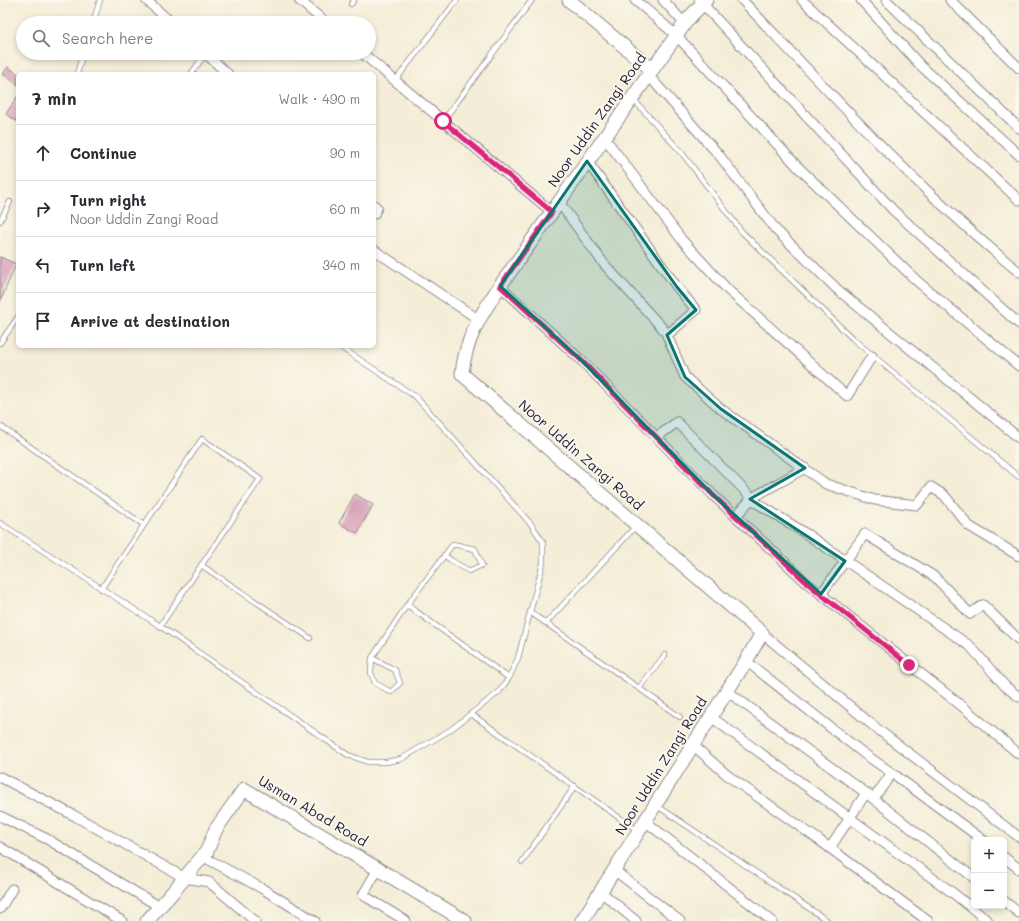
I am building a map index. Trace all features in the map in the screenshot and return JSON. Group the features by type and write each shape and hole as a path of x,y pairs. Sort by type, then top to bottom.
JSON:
{"street":[{"path":"146,0 164,16"},
{"path":"299,0 318,16"},
{"path":"569,0 650,73 719,155 776,230 838,290 1019,438"},
{"path":"635,0 676,35 798,167 917,281 1019,366"},
{"path":"663,0 685,24"},
{"path":"742,0 876,142 936,199 1019,272"},
{"path":"802,0 1019,200"},
{"path":"862,0 920,65 1019,155"},
{"path":"886,0 1019,128"},
{"path":"950,0 1019,68"},
{"path":"703,1 893,210 1019,324"},
{"name":"Noor Uddin Zangi Road","path":"582,921 746,661 762,633 462,374 463,358 478,319 500,286 676,35 703,1"},
{"path":"213,60 226,72"},
{"path":"370,60 443,121 555,207 667,334 685,377 721,409 826,484 875,500 917,505 931,487 944,495 969,526 1019,556"},
{"path":"604,137 682,240 728,290 848,396 872,356"},
{"path":"587,161 677,287 696,310 667,334"},
{"path":"376,251 478,319"},
{"path":"500,286 582,361 736,516 821,594 963,707 1019,754"},
{"path":"656,437 677,422 757,503 808,535 845,562 970,646 1005,686 1019,697"},
{"path":"736,516 752,498 805,468"},
{"path":"821,594 865,534 935,577 970,614 983,605 1019,640"},
{"path":"762,633 876,728 1019,836"},
{"path":"746,661 863,754 892,773 980,837"},
{"path":"727,691 866,793 971,876"},
{"path":"710,717 850,817 953,893 988,921"},
{"path":"693,745 727,776 830,848 928,921"},
{"path":"866,793 874,798 892,773"},
{"path":"0,777 75,816 185,878 209,882 255,921"},
{"name":"Usman Abad Road","path":"148,921 207,851 216,829 244,789 465,921"},
{"path":"830,848 866,793"},
{"path":"0,816 47,839 160,907"},
{"path":"642,826 772,921"},
{"path":"0,847 122,921"},
{"path":"202,856 263,889 315,921"},
{"path":"1007,859 1019,869"},
{"path":"378,869 363,896 406,921"},
{"path":"614,870 680,921"},
{"path":"0,909 12,889"},
{"path":"600,892 636,921"},
{"path":"1007,903 1019,913"}],"lane":[{"path":"95,16 100,0"},
{"path":"395,81 457,0"},
{"path":"443,121 532,0"},
{"path":"78,72 81,60"},
{"path":"192,72 200,60"},
{"path":"632,97 682,153 742,232 872,356 1019,476"},
{"path":"0,221 10,202"},
{"path":"0,343 16,320"},
{"path":"0,523 160,626 348,755 368,762 386,762 401,759 450,730 499,692 509,678 518,658 543,563 543,542 532,524 416,397 341,348"},
{"path":"0,426 144,525"},
{"path":"101,589 202,439 260,479 160,626"},
{"path":"546,623 637,524"},
{"path":"372,658 395,670 400,683 391,692 375,682 371,673 372,658 407,605 452,544 475,549 482,565 469,571 444,555"},
{"path":"201,565 310,638"},
{"path":"407,605 509,678"},
{"path":"530,612 680,718"},
{"path":"639,688 665,655"},
{"path":"471,714 575,786 642,826"},
{"path":"522,862 575,786"},
{"path":"655,805 828,921"}],"highlighted area":[{"path":"587,161 677,287 696,310 667,335 685,377 721,409 805,468 750,499 845,561 821,594 713,495 582,361 500,286"}],"building":[{"path":"8,67 16,73 16,84 3,74"},
{"path":"16,99 16,121 6,114"},
{"path":"0,257 16,264 0,302"},
{"path":"355,494 373,505 357,533 339,523"}],"route":[{"path":"443,121 552,212 500,286 582,361 713,495 807,583 909,665"}]}
